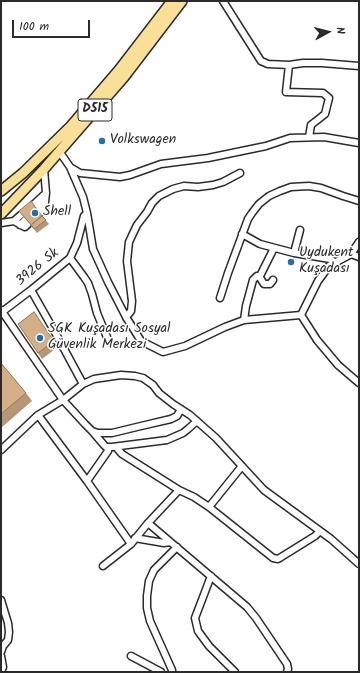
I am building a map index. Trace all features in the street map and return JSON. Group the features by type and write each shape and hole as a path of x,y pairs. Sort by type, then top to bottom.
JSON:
{"highway":[{"name":"D515","path":"1,191 23,173 71,126 119,70 172,1"},
{"name":"D515","path":"1,214 44,168 124,77 182,1"}],"street":[{"path":"223,1 261,61 268,64 289,65 322,63 359,66"},
{"path":"289,65 286,92 322,93 329,98 325,114 311,125 309,137"},
{"path":"70,167 80,173 120,177 161,164 223,155 266,146 290,138 324,137 359,142"},
{"path":"59,151 70,167 83,196 93,249 126,317 141,341 162,352 185,346 225,326 244,320 301,315"},
{"path":"44,168 46,193 45,202 37,209 46,193"},
{"path":"126,317 131,311 132,301 127,261 130,242 137,225 152,203 159,196 173,189 184,186 198,187 213,185 223,182 240,173"},
{"path":"220,298 248,219 259,204 274,193 291,187 315,186 359,201"},
{"name":"3926 Sk","path":"2,311 70,258 77,243 84,216 87,213"},
{"path":"1,223 26,219 25,227 14,221"},
{"path":"294,253 300,230"},
{"path":"242,234 260,244 294,253 330,259 334,262"},
{"path":"301,315 318,281 329,266 351,254 359,242"},
{"path":"244,320 252,282 257,276 260,276 274,248"},
{"path":"351,254 359,256"},
{"path":"70,258 88,283 97,313 109,342"},
{"path":"260,276 264,284 270,284 273,280"},
{"path":"30,290 83,384"},
{"path":"2,311 64,400 104,445 116,447 168,440 183,433 197,421"},
{"path":"301,315 317,340 338,365 359,383"},
{"path":"1,450 38,415 64,400 83,384 94,379 122,375 143,378 153,385 159,393 190,415 216,438 264,490 320,530 359,564"},
{"path":"92,431 98,433 112,433 171,419 177,416 181,409"},
{"path":"38,415 133,541 170,542"},
{"path":"87,481 108,451 109,447"},
{"path":"116,447 122,454 209,507 273,558 278,559 315,536 320,530"},
{"path":"209,507 242,466"},
{"path":"103,566 133,541 180,490"},
{"path":"148,523 240,600 256,618 287,664 287,672"},
{"path":"172,672 150,621 147,608 147,596 148,581 154,570 177,547"},
{"path":"211,576 195,618 198,631 209,646 235,672"},
{"path":"1,600 8,623 9,632 8,640 3,646 1,652"},
{"path":"1,656 2,670 8,672"},
{"path":"131,656 161,672"}],"building":[{"path":"31,201 42,216 31,225 19,211"},
{"path":"42,216 46,220 34,229 31,225"},
{"name":"SGK Kuşadası Sosyal Güvenlik Merkezi","path":"34,312 54,341 38,353 18,324"},
{"path":"1,363 26,393 1,414"}],"place":[{"name":"Volkswagen","path":"102,141"},
{"name":"Shell","path":"35,213"},
{"name":"Uydukent Kuşadası","path":"291,262"},
{"name":"SGK Kuşadası Sosyal Güvenlik Merkezi","path":"40,338"}]}
